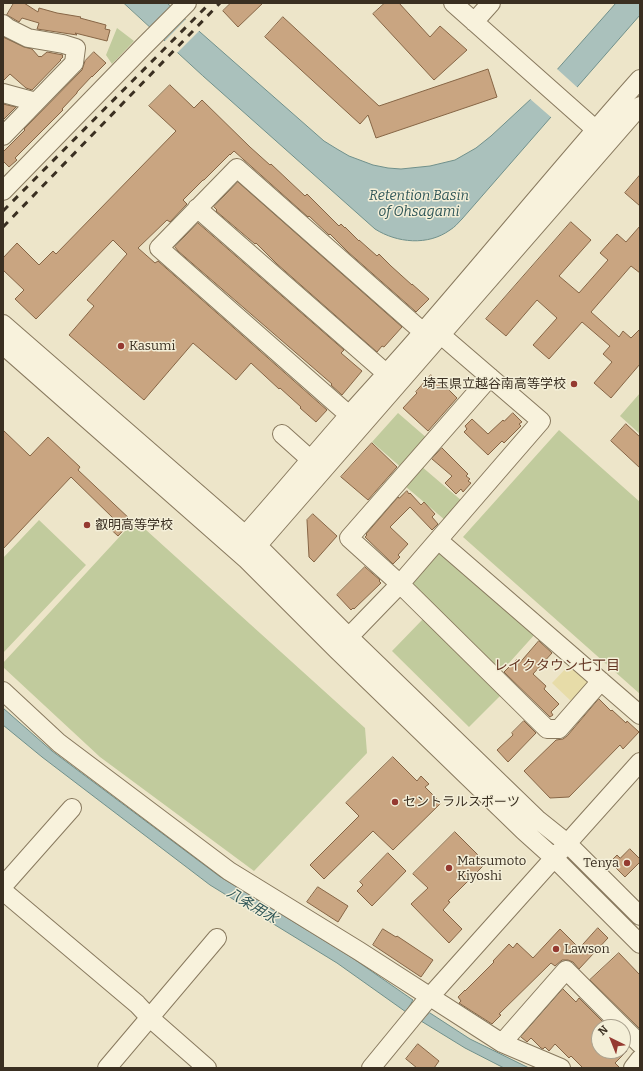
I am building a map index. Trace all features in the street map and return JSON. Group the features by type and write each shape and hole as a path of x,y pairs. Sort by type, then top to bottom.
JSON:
{"street":[{"path":"453,3 609,142"},
{"path":"474,22 491,3"},
{"path":"3,191 187,4"},
{"path":"3,24 28,38 63,44 76,48 74,63 3,136"},
{"path":"246,547 311,460 349,414 423,332 640,79"},
{"path":"3,93 36,102"},
{"path":"246,547 441,335 640,106"},
{"path":"349,414 159,248 237,168 423,332"},
{"path":"197,208 386,374"},
{"path":"3,324 246,547 336,650 554,858 640,944"},
{"path":"336,650 400,584 541,421 441,335"},
{"path":"3,344 246,547 349,637 537,819 567,844 640,916"},
{"path":"490,377 349,538 400,584 547,729 559,729 601,681"},
{"path":"282,434 311,460"},
{"path":"438,540 640,715"},
{"path":"3,691 58,743 229,871 420,1009 561,1068"},
{"path":"371,1068 420,1009 640,762"},
{"path":"3,886 72,808"},
{"path":"3,891 137,1004 150,1018 207,1068"},
{"path":"107,1068 218,938"},
{"path":"502,1043 566,970 615,1019"},
{"path":"631,1035 640,1044"},
{"path":"633,1068 640,1059"}],"green space":[{"path":"117,28 134,41 112,64 106,55"},
{"path":"640,393 640,434 620,416"},
{"path":"398,413 428,439 403,469 372,442"},
{"path":"559,430 640,502 640,694 463,537"},
{"path":"421,466 462,501 445,520 405,486"},
{"path":"39,520 86,565 3,653 3,558"},
{"name":"叡明高等学校","path":"135,520 365,728 367,753 254,871 100,757 3,667 3,663"},
{"path":"435,551 441,552 536,633 500,673 412,584"},
{"path":"424,618 502,694 469,727 392,651"}],"sand":[{"path":"571,663 588,678 588,687 573,703 552,683"}],"water":[{"name":"Retention Basin of Ohsagami","path":"124,3 167,3 324,141 349,156 373,165 401,169 430,166 455,160 476,148 532,98 616,3 640,3 640,15 452,229 432,239 412,241 393,237 375,229 203,76"},
{"name":"八条用水","path":"3,708 52,751 219,876 351,957 413,1000 406,1012 337,963 210,885 42,757 3,725"},
{"path":"430,1013 470,1039 529,1068 504,1068 465,1048 421,1021"}],"pier":[{"path":"187,18 201,29 176,54 164,42"},
{"path":"556,68 578,88 552,118 529,98"}],"building":[{"path":"14,3 24,3 38,12 39,8 81,17 80,18 106,25 105,29 110,30 107,41 75,33 77,35 37,29 39,23 22,18 19,22 7,15"},
{"path":"231,3 263,3 238,27 223,11"},
{"path":"385,3 399,3 430,37 440,26 467,50 434,80 373,14"},
{"path":"283,17 379,106 488,69 497,97 376,138 368,115 360,124 265,37"},
{"path":"3,37 24,47 32,49 39,57 47,52 63,55 63,57 32,90 26,88 10,74 3,81"},
{"path":"94,52 106,63 77,92 62,109 63,110 15,158 17,160 9,167 3,161 3,152 82,70 85,61"},
{"path":"170,85 194,108 202,100 250,147 270,165 271,164 305,196 307,194 339,226 341,224 345,227 377,256 379,254 429,299 416,312 348,252 330,234 329,235 309,216 308,217 234,151 183,200 187,204 170,222 167,220 138,248 155,263 158,261 327,410 316,422 251,363 236,380 193,343 144,400 69,335 94,306 87,300 127,254 113,240 36,319 15,299 24,290 3,270 3,258 17,243 39,265 53,251 56,254 176,131 149,106"},
{"path":"3,104 16,107 3,120"},
{"path":"640,175 640,206 625,193"},
{"path":"238,182 402,327 384,347 382,346 377,352 277,264 256,243 255,244 216,211 217,210 214,207"},
{"path":"571,222 591,240 559,276 579,293 608,260 600,253 617,234 626,242 640,226 640,273 631,266 591,312 619,337 623,331 631,338 640,329 640,364 611,398 594,383 612,362 603,354 610,346 582,322 549,359 533,345 557,318 537,300 506,336 486,319"},
{"path":"198,223 344,350 341,353 362,371 342,395 331,385 332,384 178,251 175,247"},
{"path":"431,375 457,398 428,431 403,408"},
{"path":"513,413 522,422 519,424 521,426 504,443 502,441 488,455 464,432 467,429 465,426 472,419 488,434"},
{"path":"626,424 640,437 640,468 611,441"},
{"path":"3,430 30,456 48,437 80,467 78,470 132,521 118,536 106,525 113,518 71,477 3,549"},
{"path":"372,443 397,467 368,500 341,477"},
{"path":"442,448 468,474 466,476 470,479 468,481 471,483 463,492 461,489 456,494 445,483 452,476 432,459"},
{"path":"407,491 421,505 424,502 435,514 432,517 438,524 432,530 410,507 390,527 408,544 398,555 400,557 393,564 365,537 398,497 399,498"},
{"path":"313,514 337,536 314,562 309,557 307,520"},
{"path":"365,567 380,580 379,581 381,583 354,609 353,608 351,610 337,595"},
{"path":"539,641 552,653 533,674 546,686 544,689 559,704 551,712 553,715 550,717 504,672 517,659 520,662"},
{"path":"599,699 611,711 612,710 626,723 627,721 639,732 623,749 620,745 569,797 550,798 524,771 556,740 563,739 567,736"},
{"path":"524,721 536,733 508,762 497,750 513,735 512,733"},
{"path":"393,757 417,781 421,776 429,784 425,787 441,803 393,850 373,831 324,879 310,865 359,816 346,803"},
{"name":"Matsumoto Kiyoshi","path":"455,832 486,863 448,901 450,902 443,910 462,929 449,943 411,904 428,888 413,874"},
{"path":"630,849 640,859 640,862 625,877 610,862 617,855 620,858"},
{"path":"388,853 406,871 372,906 357,891 363,885 360,882"},
{"path":"318,887 348,906 338,922 307,902"},
{"path":"598,928 608,938 579,969 573,962 568,960 562,960 555,966 551,963 499,1014 501,1015 492,1024 459,1003 461,1001 458,997 494,962 493,961 509,944 513,948 517,943 533,958 560,929 579,948"},
{"path":"383,929 396,937 397,936 433,960 421,977 373,945"},
{"path":"619,953 640,975 640,1029 631,1019 590,980"},
{"path":"563,989 576,1002 579,998 600,1019 591,1019 591,1059 619,1059 615,1063 620,1068 583,1068 571,1056 569,1058 555,1044 549,1051 545,1047 543,1049 541,1048 531,1038 527,1042 521,1037"},
{"path":"418,1044 439,1061 434,1068 417,1068 406,1059"}],"railway":[{"path":"3,211 210,3"},
{"path":"3,227 220,3"}],"place":[{"name":"Kasumi","path":"121,346"},
{"name":"埼玉県立越谷南高等学校","path":"574,384"},
{"name":"叡明高等学校","path":"87,525"},
{"name":"セントラルスポーツ","path":"395,802"},
{"name":"Tenya","path":"627,863"},
{"name":"Matsumoto Kiyoshi","path":"449,868"},
{"name":"Lawson","path":"556,949"}],"district":[{"name":"レイクタウン七丁目","path":"557,666"}]}
